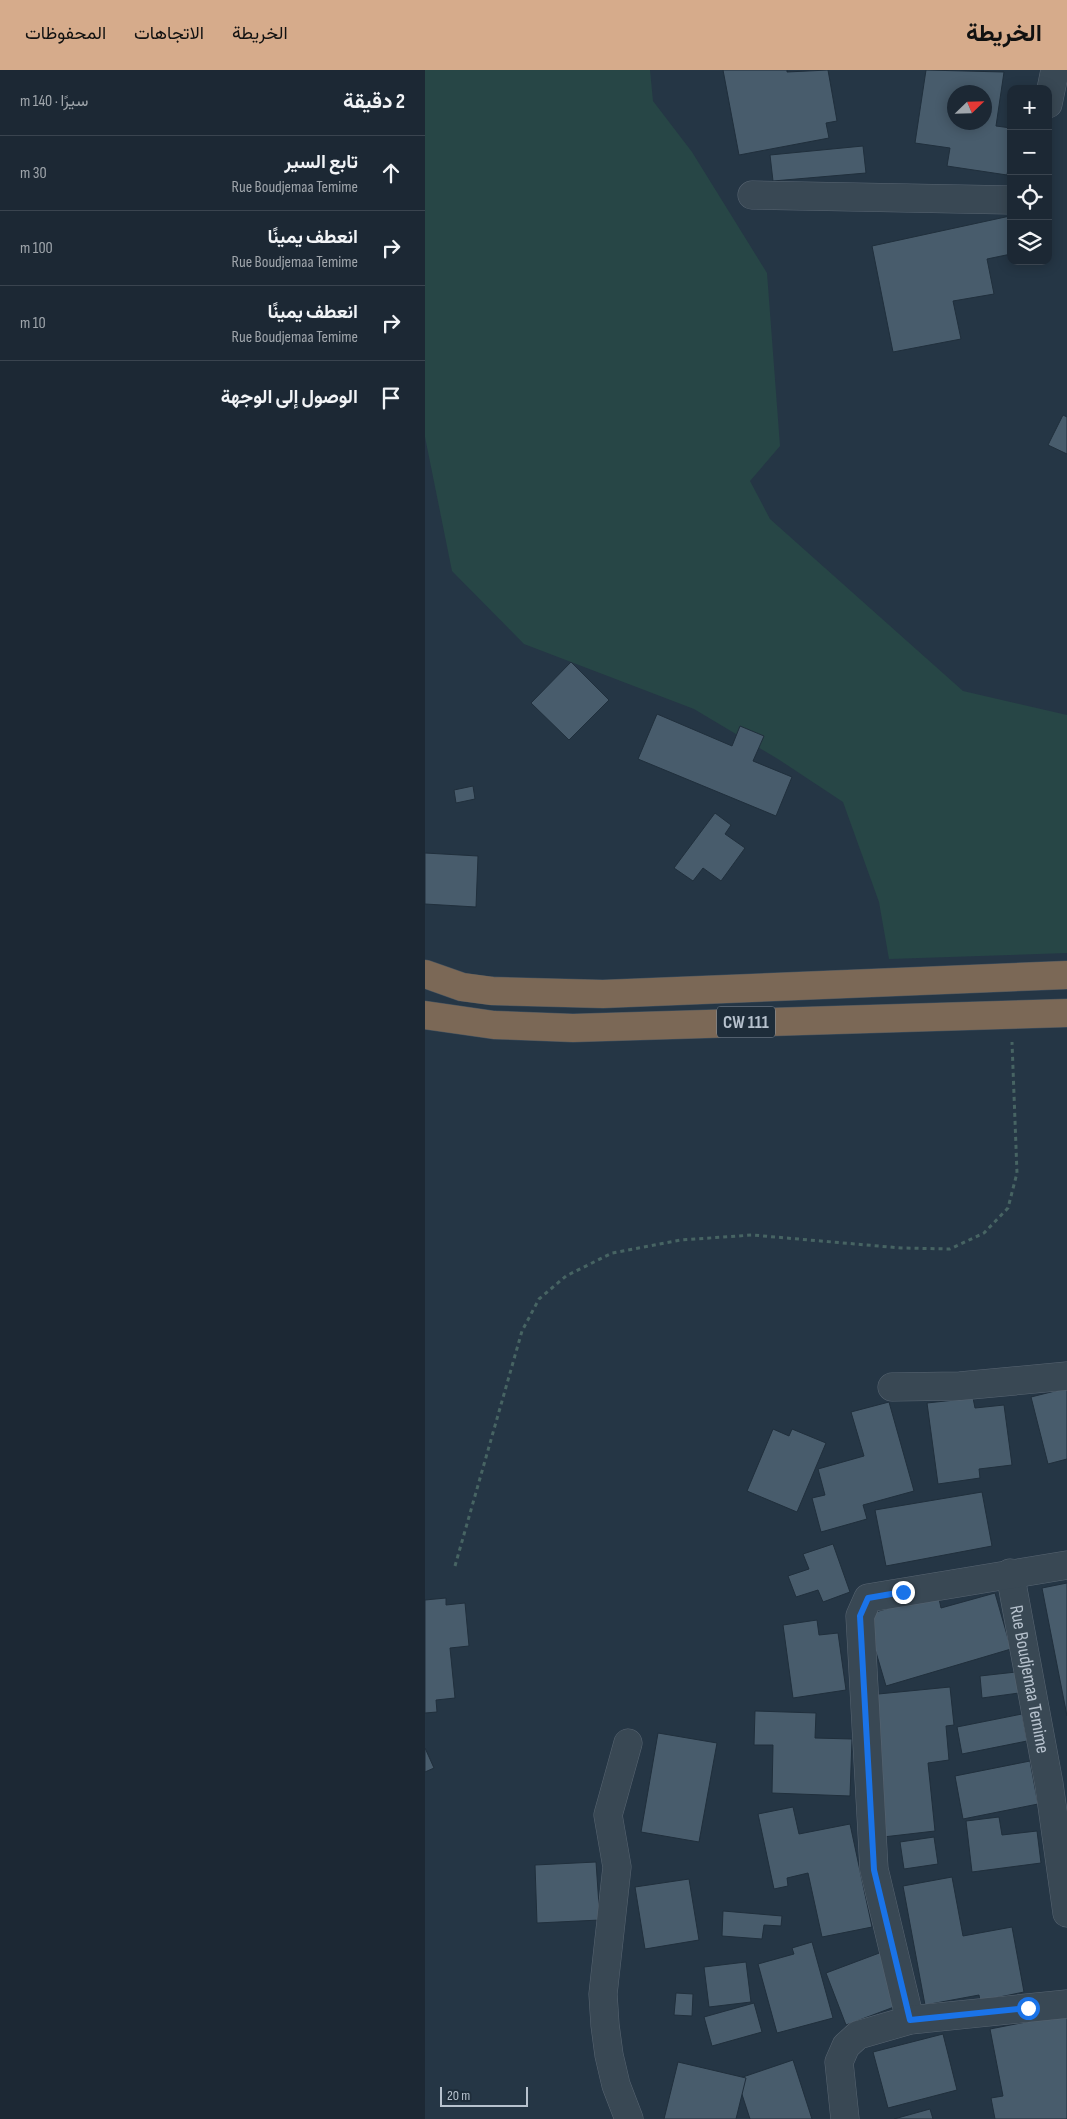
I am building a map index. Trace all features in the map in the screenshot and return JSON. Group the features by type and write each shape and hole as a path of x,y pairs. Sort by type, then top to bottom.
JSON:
{"highway":[{"path":"425,974 462,987 492,991 603,994 1067,975"},
{"name":"CW 111","path":"425,1015 494,1025 573,1028 1067,1014"}],"street":[{"path":"1052,85 1055,70"},
{"path":"752,196 1007,200"},
{"path":"892,1387 960,1386 1067,1376"},
{"path":"910,2020 874,1870 860,1616 868,1598 1067,1565"},
{"name":"Rue Boudjemaa Temime","path":"1010,1573 1058,1783 1067,1913"},
{"path":"628,1743 608,1815 617,1867 603,1994 609,2055 616,2085 629,2119"},
{"path":"845,2119 839,2062 851,2040 865,2032 910,2020 1067,2004"}],"path":[{"path":"455,1566 481,1468 522,1331 539,1299 566,1276 612,1253 681,1240 752,1235 901,1248 949,1249 984,1234 1008,1208 1017,1172 1011,1016"}],"green space":[{"path":"425,70 650,70 653,101 692,152 767,273 780,446 750,481 770,519 963,691 1067,715 1067,953 889,959 879,902 843,802 778,759 694,709 524,644 452,571 425,437"}],"building":[{"path":"723,70 787,70 787,72 828,70 837,121 826,123 829,138 739,155"},
{"path":"926,70 1004,72 996,126 1007,127 1007,175 947,166 950,148 915,143"},
{"path":"863,146 866,173 773,181 770,155"},
{"path":"1007,217 1007,255 987,259 994,294 953,301 961,339 893,352 872,246"},
{"path":"1063,415 1067,417 1067,454 1048,445"},
{"path":"571,662 609,700 569,740 531,703"},
{"path":"657,714 732,746 740,726 764,736 753,761 792,777 776,816 638,759"},
{"path":"473,786 475,799 456,803 454,790"},
{"path":"715,813 731,825 725,834 745,848 721,881 703,868 693,881 674,868"},
{"path":"425,853 478,856 476,907 425,904"},
{"path":"1067,1388 1067,1459 1048,1464 1031,1397"},
{"path":"973,1398 975,1408 1004,1405 1012,1465 979,1469 980,1478 938,1484 927,1403"},
{"path":"889,1402 914,1491 863,1505 867,1519 821,1532 812,1498 825,1495 818,1469 864,1456 851,1412"},
{"path":"773,1429 789,1436 792,1429 826,1443 797,1512 747,1491"},
{"path":"982,1492 992,1546 886,1566 875,1510"},
{"path":"833,1544 850,1592 823,1602 818,1590 796,1597 788,1576 809,1569 803,1554"},
{"path":"1067,1583 1067,1716 1042,1588"},
{"path":"995,1593 1011,1649 886,1686 865,1615 938,1594 941,1608"},
{"path":"446,1598 446,1605 465,1603 469,1646 450,1648 455,1698 436,1700 437,1712 425,1713 425,1600"},
{"path":"817,1620 819,1635 838,1633 846,1690 793,1698 783,1625"},
{"path":"1016,1672 1019,1693 982,1698 980,1676"},
{"path":"950,1687 954,1725 946,1726 949,1760 928,1763 935,1831 883,1837 868,1695"},
{"path":"755,1711 816,1713 815,1738 852,1739 850,1796 772,1793 773,1745 754,1745"},
{"path":"1022,1714 1027,1741 962,1754 957,1727"},
{"path":"658,1733 717,1743 699,1842 641,1832"},
{"path":"425,1748 434,1768 425,1772"},
{"path":"1030,1761 1038,1804 963,1819 955,1776"},
{"path":"793,1807 799,1834 850,1824 872,1927 822,1937 808,1873 787,1878 788,1886 774,1889 758,1814"},
{"path":"999,1817 1002,1835 1037,1831 1041,1863 972,1872 966,1821"},
{"path":"934,1837 938,1864 904,1869 900,1842"},
{"path":"596,1862 600,1920 537,1923 535,1865"},
{"path":"952,1877 963,1936 1012,1927 1024,1992 980,2001 979,1995 925,2005 903,1886"},
{"path":"689,1879 699,1940 645,1949 635,1887"},
{"path":"723,1911 782,1916 781,1926 764,1925 762,1939 722,1936"},
{"path":"812,1942 833,2018 777,2033 758,1964 794,1954 792,1948"},
{"path":"882,1952 902,2004 846,2025 826,1973"},
{"path":"746,1962 751,2002 709,2007 704,1967"},
{"path":"676,1993 693,1994 692,2016 674,2015"},
{"path":"754,2003 762,2032 712,2046 704,2017"},
{"path":"1067,2014 1067,2119 995,2119 991,2098 1003,2096 990,2029"},
{"path":"943,2034 957,2090 888,2108 873,2052"},
{"path":"793,2060 812,2119 750,2119 737,2079"},
{"path":"678,2062 746,2078 736,2119 664,2119"},
{"path":"930,2109 933,2119 894,2119"}],"route":[{"path":"903,1592 868,1598 860,1616 874,1870 910,2020 1028,2008"}]}
